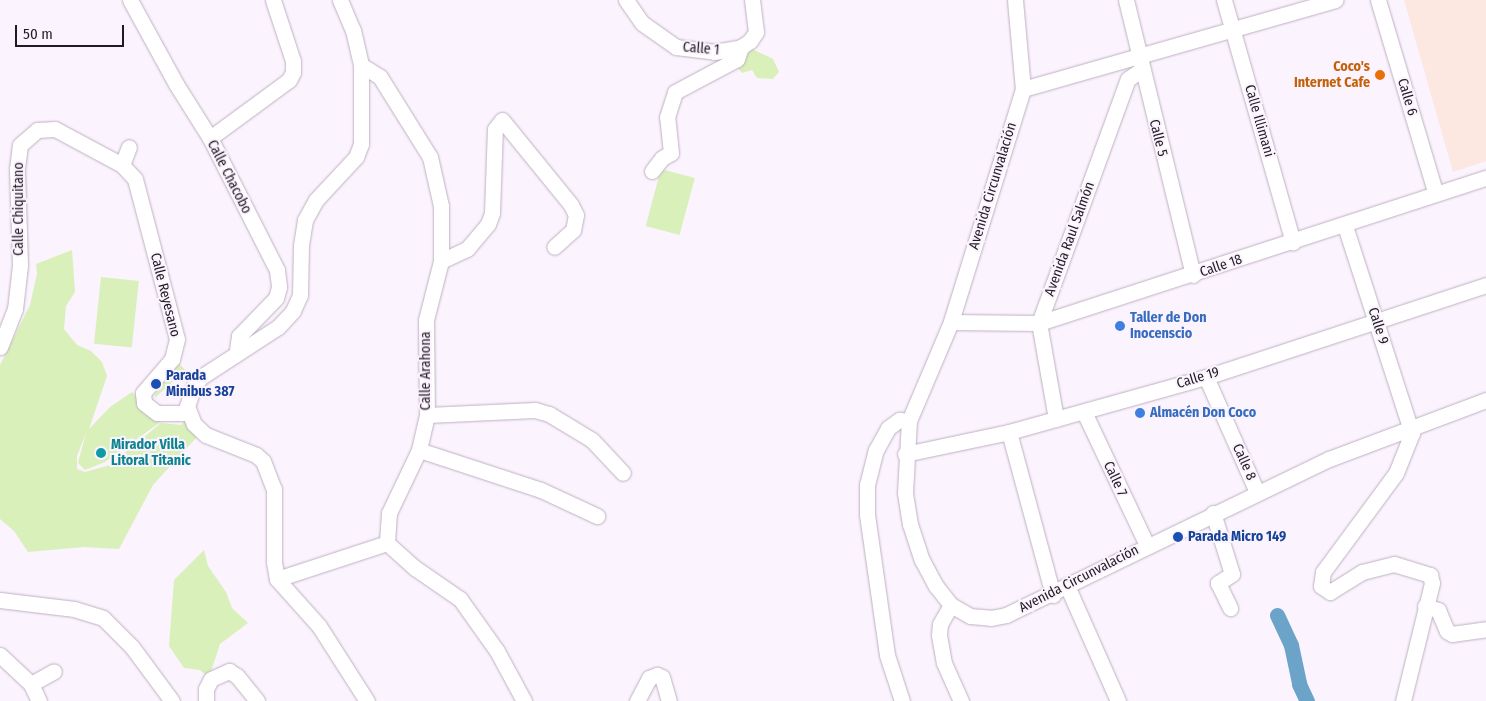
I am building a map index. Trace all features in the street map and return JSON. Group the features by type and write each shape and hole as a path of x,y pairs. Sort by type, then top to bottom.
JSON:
{"street":[{"name":"Calle Chacobo","path":"130,0 176,84 210,138 277,270 279,287 268,308 239,336 237,351"},
{"path":"210,138 289,80 293,72 293,61 273,0"},
{"path":"340,0 353,30 361,65 361,144 356,157 316,200 305,220 301,246 300,295 293,311 278,327 237,351 194,386 188,413 206,435 256,454 270,472 274,489 274,562 277,579 318,626 367,701"},
{"name":"Calle 1","path":"626,0 642,23 676,47 714,52 741,47"},
{"path":"652,171 662,158 671,153 668,117 675,92 737,59 741,47 756,32 752,0"},
{"name":"Avenida Circunvalación","path":"1015,0 1023,89 951,322 909,421 905,454 905,493 910,524 922,560 936,586 951,605 970,616 991,618 1006,615 1068,588 1146,545 1257,492 1411,427 1486,400"},
{"name":"Calle 5","path":"1126,0 1139,63 1193,275"},
{"name":"Calle Illimani","path":"1224,0 1293,242"},
{"path":"1023,89 1139,63 1232,30 1336,0"},
{"name":"Calle 6","path":"1378,0 1436,194"},
{"name":"Avenida Raul Salmón","path":"1039,323 1128,79 1139,63"},
{"name":"Calle Arahona","path":"361,65 380,77 430,157 441,206 441,261 426,320 427,415 419,450 388,513 387,543"},
{"path":"441,261 467,250 488,224 492,213 495,129 502,120 566,198 576,215 573,230 554,248"},
{"name":"Calle Chiquitano","path":"0,347 15,309 20,265 17,169 20,146 36,130 55,129 122,165"},
{"path":"122,165 129,148"},
{"name":"Calle Reyesano","path":"122,165 134,180 177,339 172,359 144,393 144,403 157,413 188,413"},
{"name":"Calle 18","path":"951,322 1039,323 1345,226 1486,178"},
{"name":"Calle 9","path":"1345,226 1411,427"},
{"name":"Calle 19","path":"905,454 1009,432 1206,377 1486,285"},
{"path":"1039,323 1056,419"},
{"name":"Calle 8","path":"1206,377 1257,492"},
{"path":"427,415 535,410 549,414 592,440 623,473"},
{"name":"Calle 7","path":"1084,412 1146,545"},
{"path":"902,701 887,655 867,515 867,485 876,450 888,428 899,420 909,421"},
{"path":"1403,701 1432,583 1430,574 1408,566 1375,566 1330,592 1325,591 1320,580 1396,473 1406,453 1411,427"},
{"path":"1009,432 1053,595"},
{"path":"419,450 541,490 598,516"},
{"path":"1213,513 1232,574 1218,583 1230,608"},
{"path":"277,579 387,543 415,568 460,600 497,651 524,701"},
{"path":"1068,588 1118,701"},
{"path":"0,600 74,609 104,618 132,647 172,701"},
{"path":"951,605 940,624 939,635 944,663 961,701"},
{"path":"1425,606 1438,610 1447,631 1452,634 1486,629"},
{"path":"0,655 31,684 39,701"},
{"path":"31,684 54,671"},
{"path":"206,701 206,689 211,679 230,672 237,676 257,701"},
{"path":"637,701 649,678 657,675 662,677 670,701"}],"shaded area":[{"path":"1404,0 1486,0 1486,161 1453,172"}],"green space":[{"path":"752,49 773,59 779,72 773,79 757,78 752,70 742,73 737,67"},
{"path":"661,169 695,178 680,235 646,226"},
{"path":"72,250 75,292 66,306 64,329 77,345 91,351 102,362 107,376 89,429 110,407 132,392 162,421 105,462 85,470 78,463 86,433 77,456 77,469 85,472 110,465 161,423 181,425 188,418 206,427 153,485 119,549 84,547 28,552 14,531 0,519 0,365 30,305 37,274 36,264"},
{"path":"101,277 139,281 132,348 94,344"},
{"path":"177,361 185,370 155,398 155,395"},
{"path":"204,550 208,566 226,592 232,608 248,623 220,644 209,678 200,670 184,668 169,646 174,580"}],"waterway":[{"path":"1277,615 1291,645 1299,684 1307,701"}],"place":[{"name":"Coco's Internet Cafe","path":"1380,75"},
{"name":"Taller de Don Inocenscio","path":"1120,326"},
{"name":"Parada Minibus 387","path":"156,384"},
{"name":"Almacén Don Coco","path":"1140,413"},
{"name":"Mirador Villa Litoral Titanic","path":"101,453"},
{"name":"Parada Micro 149","path":"1178,537"}]}
